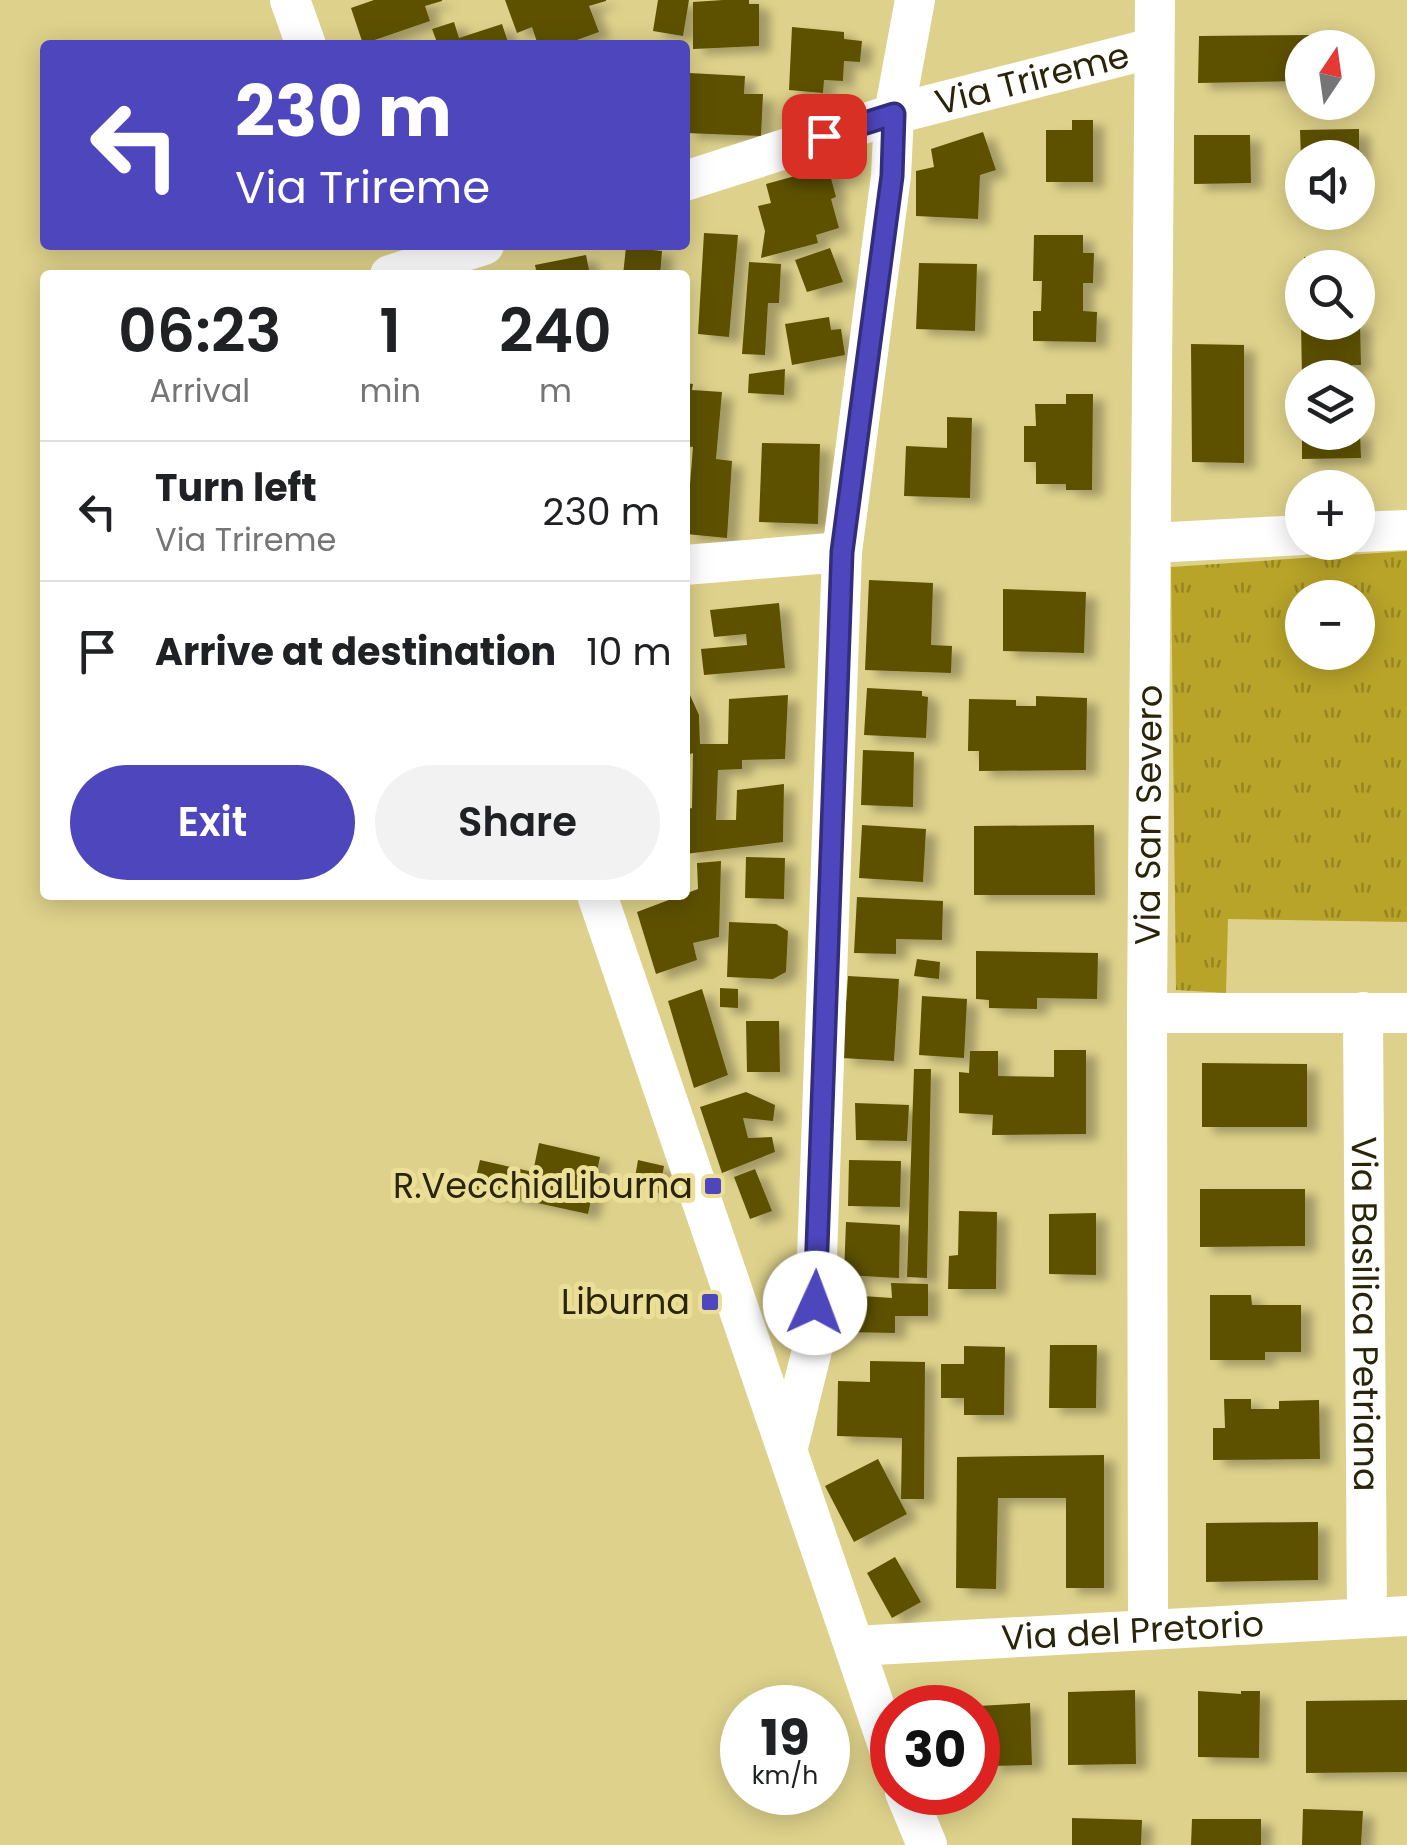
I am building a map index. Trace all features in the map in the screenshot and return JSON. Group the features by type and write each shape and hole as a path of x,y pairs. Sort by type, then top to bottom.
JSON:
{"street":[{"path":"290,0 304,40"},
{"path":"788,1447 814,1342 842,552 892,176 894,114 915,0"},
{"name":"Via San Severo","path":"1148,1630 1155,0"},
{"name":"Via Trireme","path":"690,179 894,114 1154,48"},
{"path":"403,270 468,250"},
{"path":"1375,531 1407,530"},
{"path":"1152,543 1285,536"},
{"path":"690,565 842,552"},
{"path":"600,900 870,1691"},
{"name":"Via Basilica Petriana","path":"1363,1012 1367,1618"},
{"path":"1148,1013 1407,1013"},
{"name":"Via del Pretorio","path":"855,1646 1407,1616"},
{"path":"914,1815 927,1845"}],"green space":[{"path":"1407,551 1407,922 1228,919 1226,993 1176,990 1171,567 1285,559 1375,560 1375,553"}],"building":[{"path":"374,0 442,0 425,6 430,21 375,40 362,40 351,8"},
{"path":"505,0 606,0 589,6 599,32 577,40 536,40 532,27 517,33"},
{"path":"658,0 689,0 683,36 653,31"},
{"path":"693,2 759,4 759,46 693,49"},
{"path":"454,22 459,38 502,24 507,40 436,40 432,29"},
{"path":"792,27 844,32 844,39 862,41 860,62 844,61 843,81 824,80 823,93 789,90"},
{"path":"1285,35 1285,81 1198,83 1199,36"},
{"path":"690,73 745,76 744,94 763,94 761,136 690,133"},
{"path":"1072,120 1093,120 1093,182 1046,182 1046,130 1072,130"},
{"path":"1359,129 1359,140 1300,140 1300,130"},
{"path":"983,132 996,170 980,175 978,219 916,216 916,171 934,167 931,149"},
{"path":"1194,135 1250,135 1251,183 1194,184"},
{"path":"828,167 839,228 816,235 818,243 761,258 765,231 758,206 771,203 766,184"},
{"path":"704,233 738,235 729,337 698,334"},
{"path":"1034,235 1083,235 1083,253 1094,253 1093,283 1083,283 1083,311 1097,312 1096,342 1033,341 1033,311 1041,311 1042,281 1033,281"},
{"path":"830,248 843,282 807,292 795,260"},
{"path":"626,250 662,251 660,270 624,270"},
{"path":"586,255 589,270 536,270 535,265"},
{"path":"749,262 781,264 779,303 768,303 765,355 742,354"},
{"path":"919,263 977,264 975,331 916,329"},
{"path":"829,317 831,330 841,329 845,355 792,365 785,324"},
{"path":"1301,340 1360,340 1361,360 1302,360"},
{"path":"1191,344 1244,345 1244,463 1192,462"},
{"path":"785,369 784,395 748,393 749,374"},
{"path":"690,384 692,390 722,392 716,459 732,461 727,538 690,534"},
{"path":"1066,394 1093,394 1092,490 1066,490 1066,484 1036,484 1036,462 1024,462 1024,426 1036,426 1035,404 1066,404"},
{"path":"947,417 972,418 970,498 904,496 906,446 947,448"},
{"path":"762,443 820,444 818,524 759,522"},
{"path":"1302,450 1361,450 1361,458 1302,459"},
{"path":"869,580 933,583 931,645 952,646 951,673 865,670"},
{"path":"1003,589 1086,592 1084,653 1003,651"},
{"path":"779,603 785,668 704,675 701,649 747,645 746,634 714,637 710,610"},
{"path":"867,688 922,691 922,696 928,697 926,738 864,735"},
{"path":"690,695 699,715 700,744 728,744 729,699 788,695 785,759 742,760 742,769 718,770 716,820 736,820 737,790 784,784 783,842 690,853 693,753 690,754"},
{"path":"1036,696 1087,698 1086,770 979,771 979,751 968,751 969,699 1016,700 1016,706 1036,706"},
{"path":"863,750 914,752 913,807 861,805"},
{"path":"862,825 926,829 923,882 859,878"},
{"path":"1094,825 1095,895 974,895 974,826"},
{"path":"746,857 785,858 784,899 745,898"},
{"path":"721,861 719,937 693,943 697,960 656,974 637,912 669,900 690,900 690,892 698,889 697,863"},
{"path":"857,897 943,901 942,940 896,939 896,954 854,953"},
{"path":"729,922 776,924 788,931 786,972 773,979 727,977"},
{"path":"976,951 1098,953 1097,999 1037,998 1037,1009 989,1008 989,1000 976,999"},
{"path":"917,959 940,962 939,979 914,976"},
{"path":"848,976 899,979 894,1061 842,1058"},
{"path":"720,988 738,989 738,1008 720,1007"},
{"path":"702,989 728,1075 694,1088 668,1001"},
{"path":"922,996 967,999 964,1058 919,1055"},
{"path":"746,1021 779,1021 780,1072 747,1072"},
{"path":"1054,1050 1086,1050 1086,1134 992,1135 993,1115 959,1113 959,1072 969,1073 970,1051 998,1051 998,1076 1054,1077"},
{"path":"1202,1063 1307,1064 1307,1127 1202,1127"},
{"path":"914,1069 931,1069 927,1278 907,1277"},
{"path":"746,1092 775,1105 773,1121 743,1118 748,1138 772,1137 775,1152 722,1173 700,1107"},
{"path":"855,1103 909,1105 907,1141 856,1140"},
{"path":"539,1143 600,1157 588,1214 473,1189 480,1160 533,1172"},
{"path":"638,1160 664,1166 659,1193 633,1189"},
{"path":"849,1160 901,1161 900,1207 848,1206"},
{"path":"755,1169 772,1211 750,1219 734,1177"},
{"path":"1200,1189 1305,1189 1305,1246 1200,1247"},
{"path":"959,1211 997,1212 996,1289 948,1289 949,1256 958,1255"},
{"path":"1096,1213 1096,1275 1049,1274 1049,1214"},
{"path":"846,1222 900,1225 899,1278 844,1275"},
{"path":"891,1283 928,1284 928,1316 895,1316 895,1333 846,1332 847,1295 892,1298"},
{"path":"1210,1295 1251,1295 1252,1305 1301,1305 1301,1352 1265,1352 1265,1360 1210,1360"},
{"path":"1050,1345 1097,1345 1096,1408 1049,1408"},
{"path":"964,1346 1005,1347 1004,1415 964,1415 964,1398 941,1398 941,1364 964,1364"},
{"path":"870,1361 925,1362 924,1499 901,1499 902,1438 837,1436 838,1381 870,1382"},
{"path":"1224,1399 1251,1399 1251,1409 1279,1409 1279,1401 1319,1400 1320,1459 1213,1460 1213,1428 1225,1428"},
{"path":"1104,1455 1104,1588 1066,1588 1066,1498 998,1498 996,1589 956,1588 957,1457"},
{"path":"878,1459 907,1514 854,1542 825,1486"},
{"path":"1318,1522 1318,1580 1206,1582 1206,1523"},
{"path":"895,1557 921,1602 892,1618 867,1573"},
{"path":"1135,1690 1136,1764 1068,1765 1068,1692"},
{"path":"1198,1691 1260,1691 1259,1758 1198,1757"},
{"path":"1407,1700 1407,1772 1306,1773 1306,1701"},
{"path":"1030,1703 1032,1765 1000,1766 1000,1705"},
{"path":"1303,1809 1363,1811 1361,1845 1302,1845"},
{"path":"1072,1818 1142,1820 1141,1845 1072,1845"},
{"path":"1192,1819 1261,1819 1261,1845 1191,1845"}],"place":[{"name":"R.VecchiaLiburna","path":"713,1186"},
{"name":"Liburna","path":"710,1302"}],"route":[{"path":"815,1303 842,552 892,176 894,114 824,136"}]}
